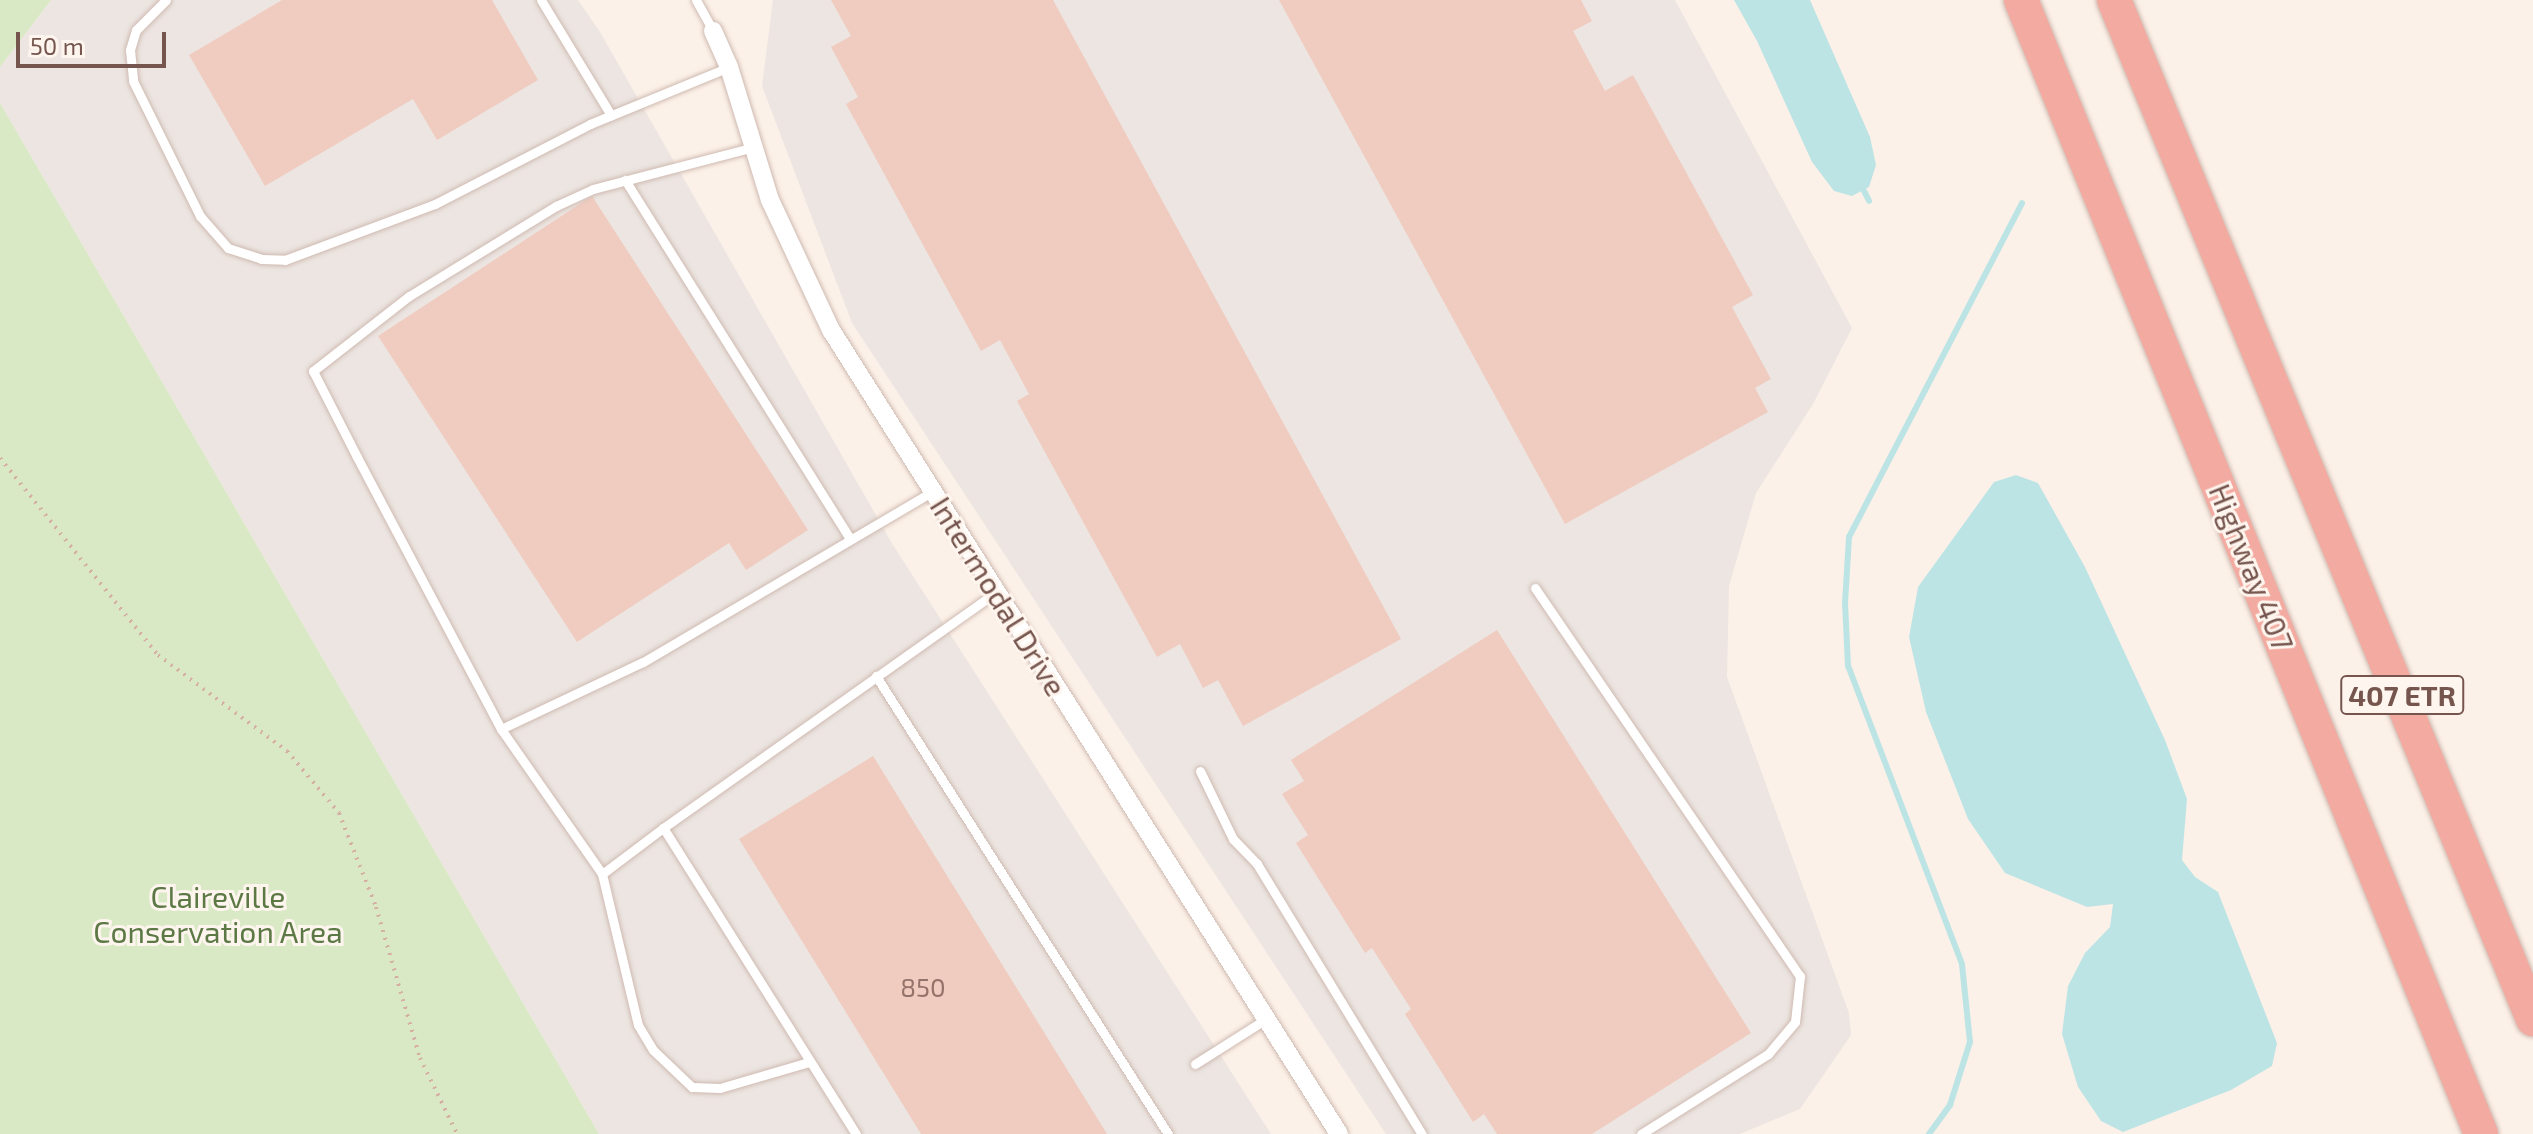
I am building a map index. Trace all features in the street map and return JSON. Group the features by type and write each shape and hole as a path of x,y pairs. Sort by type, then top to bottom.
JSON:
{"highway":[{"name":"Highway 407","path":"2021,0 2481,1134"},
{"name":"407 ETR","path":"2114,0 2533,1019"}],"street":[{"name":"Intermodal Drive","path":"713,31 729,67 770,200 831,330 1339,1134"}],"lane":[{"path":"166,0 136,30 130,50 133,81 200,216 228,248 261,259 285,260 435,204 611,115 729,67"},
{"path":"541,0 611,115"},
{"path":"696,0 713,31"},
{"path":"754,147 593,189 516,231 409,296 313,371 501,729 602,874 638,1025 653,1050 692,1087 720,1088 809,1062"},
{"path":"625,180 850,539"},
{"path":"501,729 643,662 933,491"},
{"path":"1535,588 1800,976 1795,1022 1768,1054 1641,1134"},
{"path":"602,874 996,592"},
{"path":"876,676 1168,1134"},
{"path":"1200,771 1233,839 1257,864 1422,1134"},
{"path":"663,828 856,1134"},
{"path":"1195,1064 1266,1019"}],"path":[{"path":"0,458 158,655 287,751 339,813 376,907 420,1058 457,1134"}],"shaded area":[{"path":"51,0 578,0 600,32 893,545 1271,1134 599,1134 0,103 0,67"},
{"path":"773,0 1675,0 1852,328 1813,404 1756,493 1729,586 1727,677 1849,1013 1851,1035 1800,1109 1740,1134 1386,1134 852,323 762,86"}],"green space":[{"path":"0,0 51,0 0,67"},
{"name":"Claireville Conservation Area","path":"0,103 599,1134 0,1134"}],"water":[{"path":"1734,0 1810,0 1870,137 1876,165 1869,187 1852,196 1834,191 1812,162 1757,41"},
{"path":"2016,475 2038,483 2085,567 2165,740 2187,799 2182,860 2195,877 2218,892 2277,1043 2272,1066 2231,1090 2123,1132 2101,1121 2078,1087 2062,1034 2068,986 2085,953 2110,927 2113,904 2087,907 2005,873 1968,819 1926,712 1909,637 1918,587 1994,482"}],"building":[{"path":"282,0 492,0 538,80 437,140 413,99 265,186 189,55"},
{"path":"831,0 1053,0 1401,639 1243,726 1218,680 1203,688 1180,644 1157,657 1017,401 1029,394 1000,340 981,351 846,104 858,97 831,47 851,36"},
{"path":"1279,0 1581,0 1592,21 1573,31 1605,91 1633,75 1753,295 1732,307 1771,379 1755,388 1768,412 1565,524"},
{"path":"592,196 808,530 746,570 729,543 577,642 378,336"},
{"path":"1497,630 1751,1033 1592,1134 1497,1134 1484,1114 1473,1122 1405,1014 1411,1009 1372,948 1365,953 1296,843 1308,835 1282,794 1304,781 1291,760"},
{"path":"873,756 1107,1134 921,1134 739,839"}],"waterway":[{"path":"1860,183 1869,201"},
{"path":"1929,1134 1950,1105 1970,1042 1962,964 1848,666 1845,603 1849,537 2022,203"}]}
